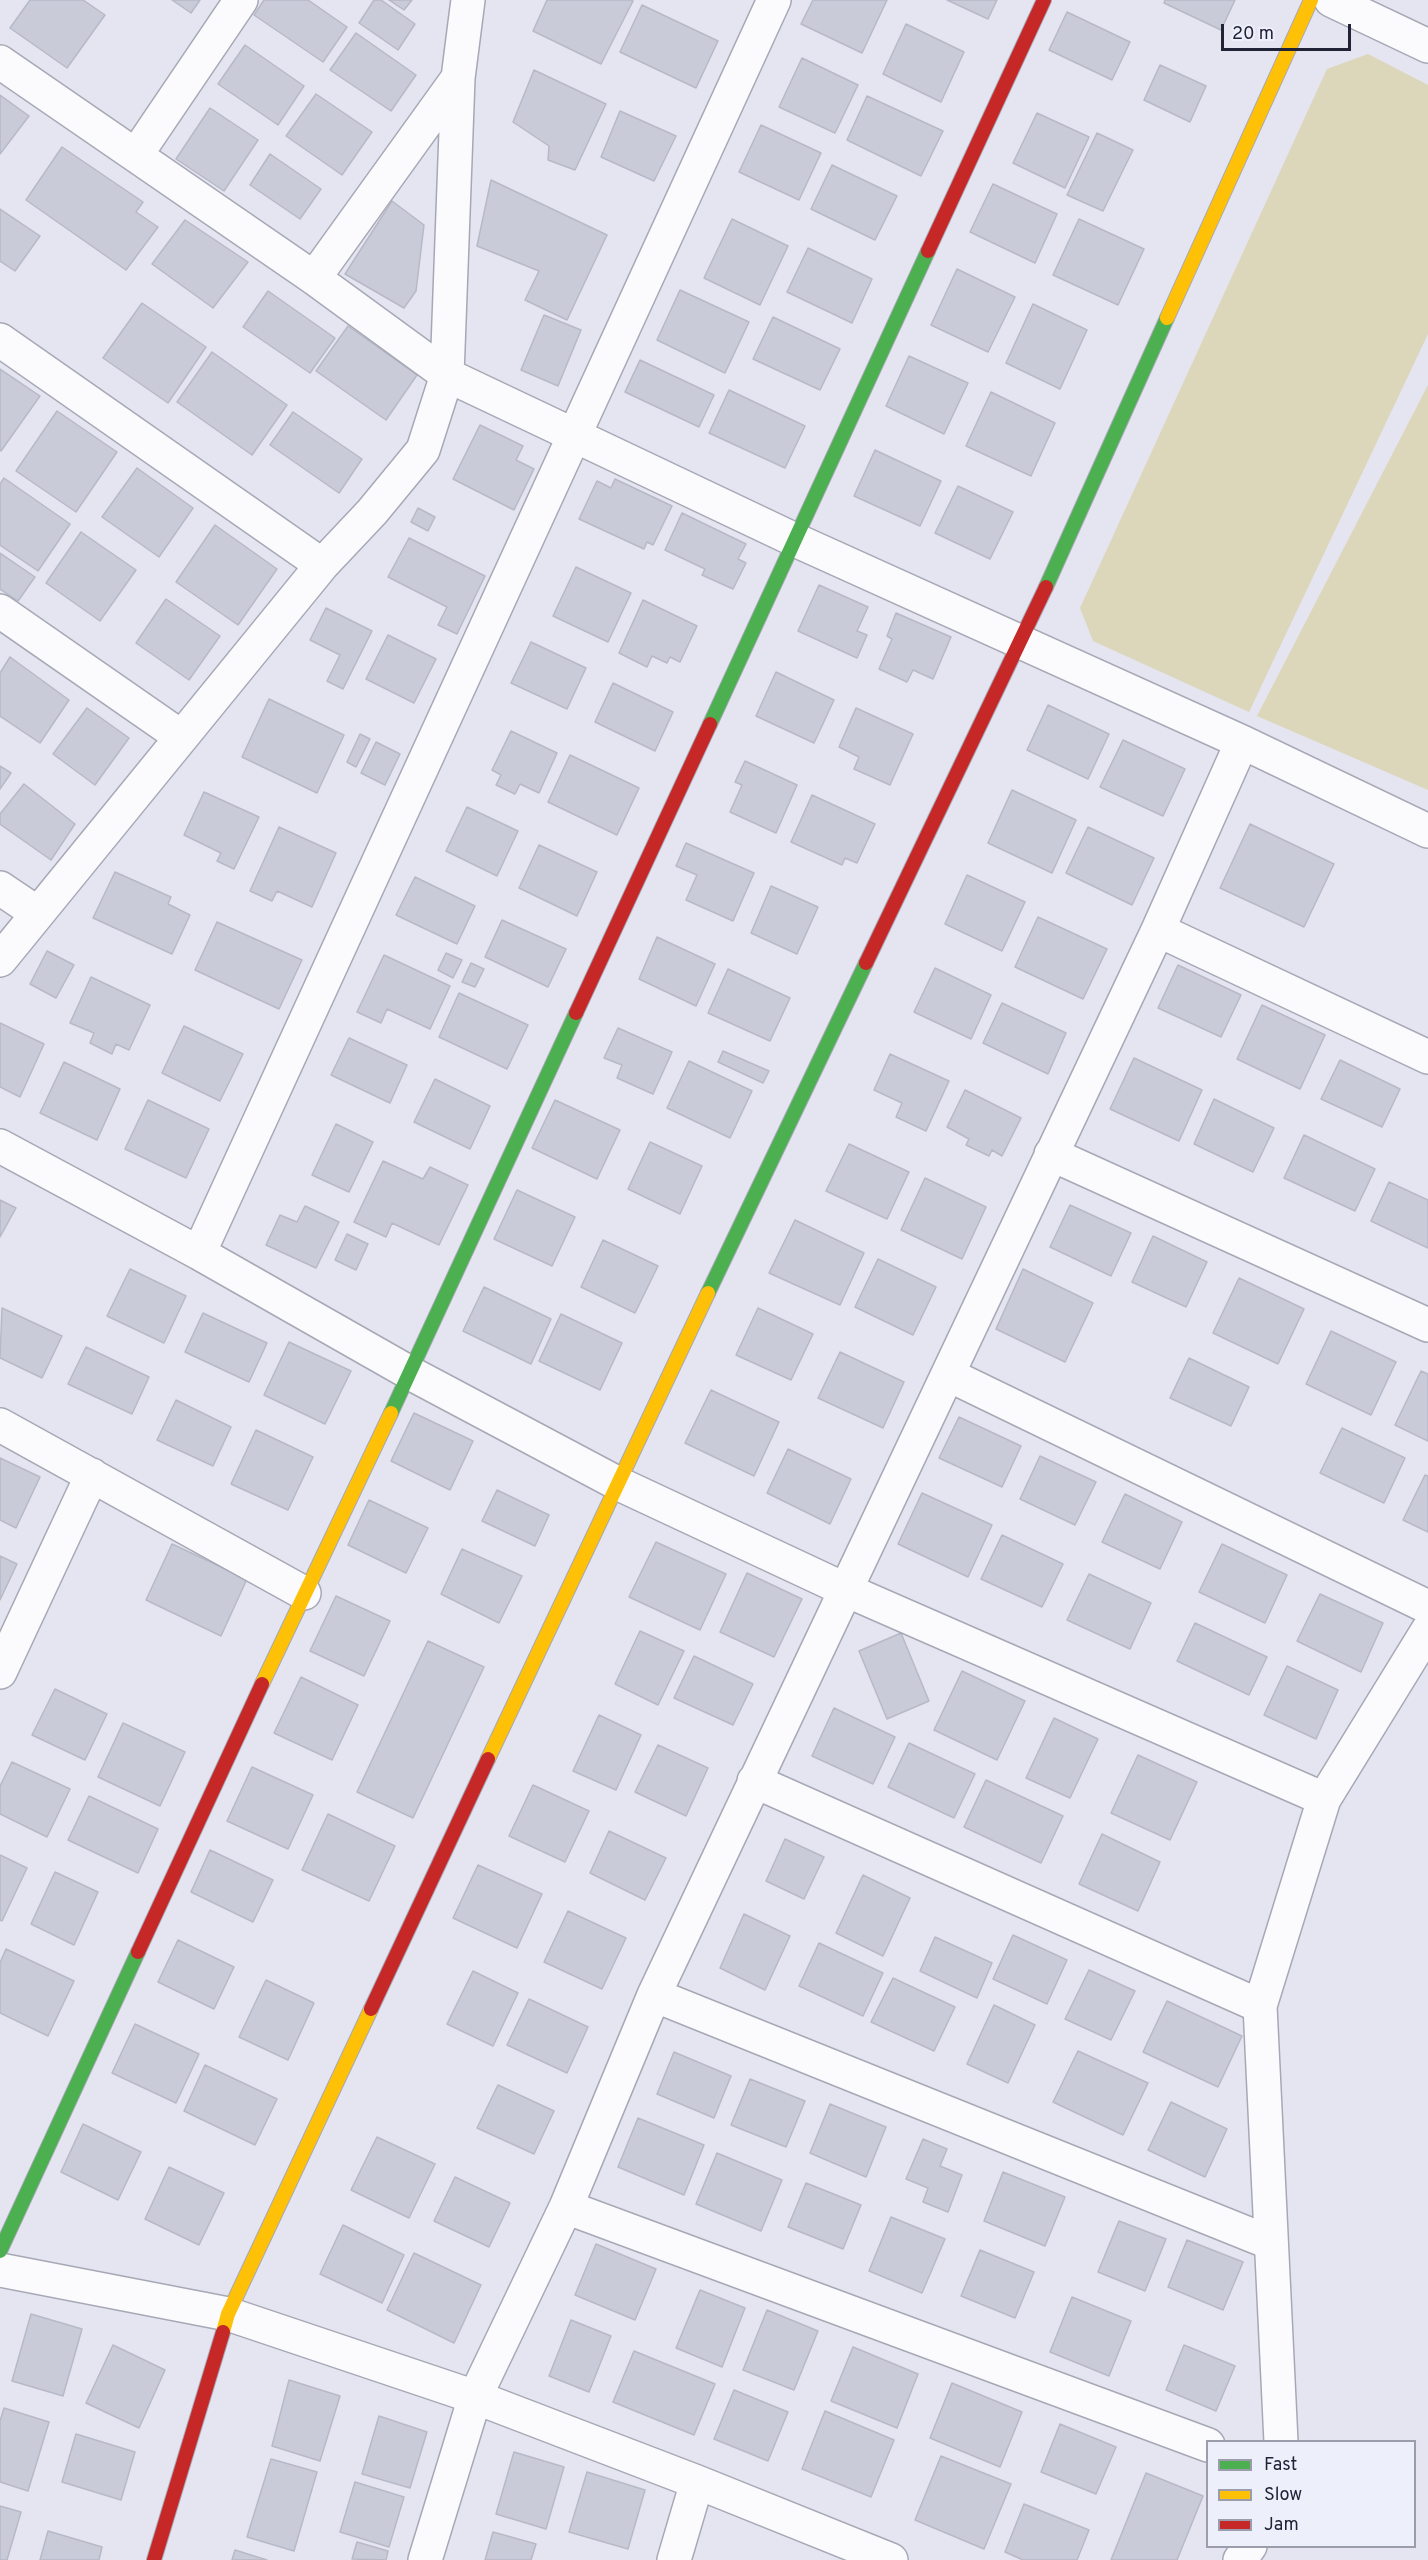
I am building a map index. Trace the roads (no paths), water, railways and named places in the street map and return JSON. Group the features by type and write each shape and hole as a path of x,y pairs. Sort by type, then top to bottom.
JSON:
{"street":[{"path":"136,155 241,0"},
{"path":"0,960 180,736 322,565 372,512 423,450 447,375 458,78 468,0"},
{"path":"199,1253 774,0"},
{"path":"0,2251 304,1593 410,1373 1044,0"},
{"path":"153,2560 228,2313 616,1483 1020,643 1311,0"},
{"path":"1331,0 1428,46"},
{"path":"0,62 314,278 447,375 793,540 1242,742 1428,831"},
{"path":"314,278 458,78"},
{"path":"0,340 322,565"},
{"path":"0,612 180,736"},
{"path":"425,2560 475,2397 566,2207 654,1995 1158,930 1242,742"},
{"path":"0,888 37,913"},
{"path":"1158,930 1428,1057"},
{"path":"0,1146 199,1253 410,1373 616,1483 846,1590 1324,1799"},
{"path":"1051,1154 1428,1325"},
{"path":"949,1375 1428,1607"},
{"path":"0,1425 304,1593"},
{"path":"0,1672 93,1475"},
{"path":"1281,2440 1260,2006 1324,1799 1428,1630"},
{"path":"754,1781 1260,2006"},
{"path":"654,1995 1271,2243"},
{"path":"566,2207 1206,2444"},
{"path":"0,2270 228,2313 475,2397 697,2482 891,2560"},
{"path":"674,2560 697,2482"},
{"path":"1240,2560 1249,2548"}]}
